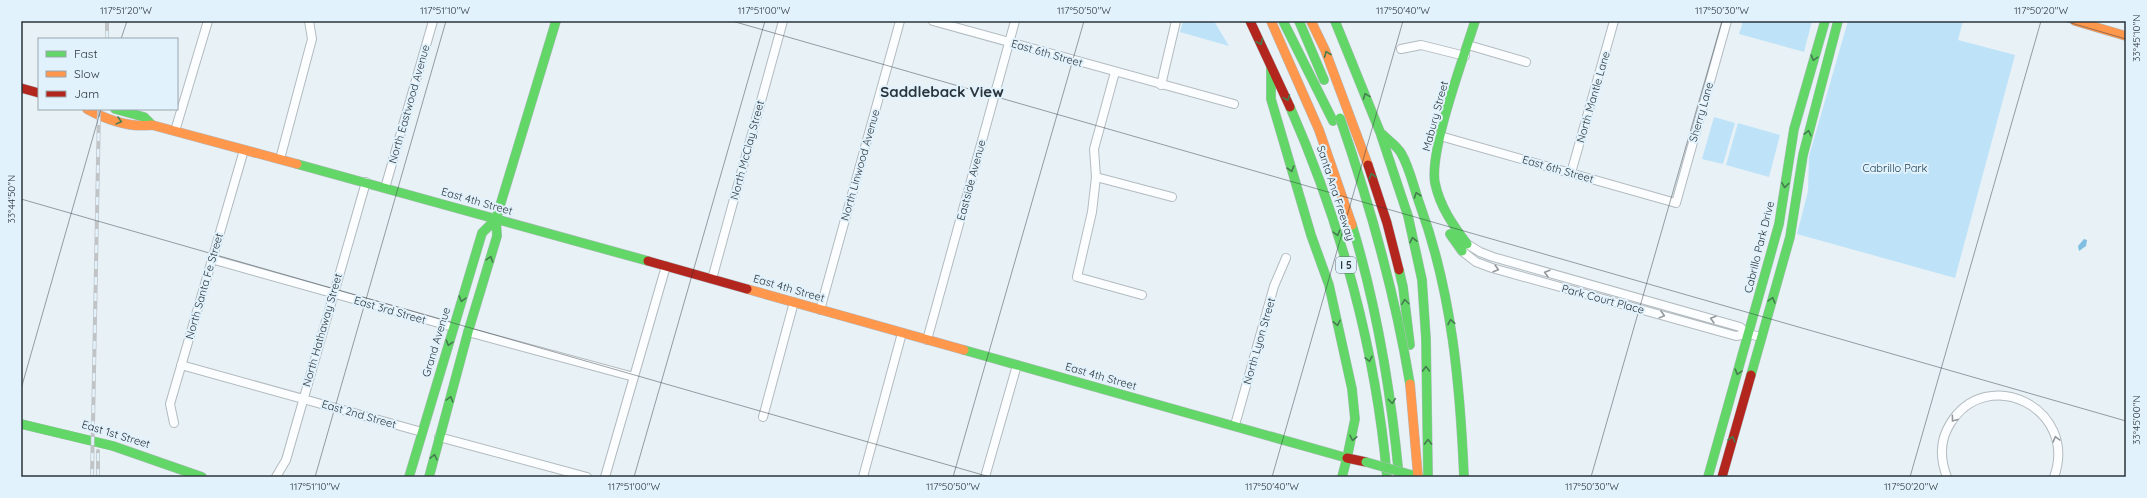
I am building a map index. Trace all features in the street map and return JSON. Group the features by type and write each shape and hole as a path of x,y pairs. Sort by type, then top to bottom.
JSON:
{"main road":[{"name":"Grand Avenue","path":"429,477 468,332 497,236 496,218 556,21"},
{"name":"Santa Ana Freeway","path":"1250,21 1271,62 1308,148 1330,208 1354,291 1370,361 1386,457 1387,477"},
{"name":"Santa Ana Freeway","path":"1271,21 1334,168 1371,291 1390,388 1399,477"},
{"path":"1283,21 1336,119 1384,273 1404,391 1409,477"},
{"path":"1299,21 1366,193 1389,271 1400,324 1410,389 1418,477"},
{"path":"1311,21 1326,50 1359,137 1387,223 1403,288 1413,369 1427,408"},
{"path":"1335,21 1380,132 1408,216 1422,280 1426,339 1428,477"},
{"name":"Mabury Street","path":"1464,247 1447,218 1435,182 1435,163 1440,136 1475,21"},
{"name":"Cabrillo Park Drive","path":"1708,477 1779,224 1788,157 1800,108 1825,21"},
{"path":"1722,477 1790,237 1803,155 1838,21"},
{"path":"2074,21 2093,23 2126,36"},
{"path":"1271,62 1271,99 1311,235 1328,285 1352,389 1355,419 1352,440 1342,477"},
{"path":"21,88 38,93"},
{"path":"1800,108 1814,112"},
{"name":"East 4th Street","path":"89,110 98,115 141,127 152,125 366,182 1418,477"},
{"name":"East 4th Street","path":"119,110 144,117 152,125"},
{"path":"1380,132 1401,153 1418,199 1441,272 1454,339 1461,403 1464,477"},
{"name":"Grand Avenue","path":"409,477 482,233 496,218"},
{"name":"East 1st Street","path":"21,424 78,435 133,451 202,477"}],"street":[{"path":"175,131 208,21"},
{"path":"280,159 312,39 308,21"},
{"name":"North Eastwood Avenue","path":"386,188 433,21"},
{"name":"North McClay Street","path":"712,279 783,21"},
{"name":"North Linwood Avenue","path":"820,310 900,21"},
{"name":"East 6th Street","path":"933,21 1160,85"},
{"name":"Eastside Avenue","path":"927,340 1015,21"},
{"path":"1176,21 1160,85 1234,104"},
{"name":"North Mantle Lane","path":"1571,173 1614,21"},
{"name":"Sherry Lane","path":"1676,203 1727,21"},
{"path":"1401,49 1421,45 1465,56"},
{"path":"1468,46 1526,62"},
{"path":"1115,72 1094,149 1096,177 1092,212 1077,277 1142,295"},
{"name":"East 6th Street","path":"1440,136 1676,203"},
{"name":"North Santa Fe Street","path":"174,422 170,404 244,150"},
{"path":"1096,177 1172,197"},
{"name":"North Hathaway Street","path":"276,477 286,460 332,293 366,182"},
{"name":"Park Court Place","path":"1464,247 1476,262 1492,268 1736,336 1748,334 1761,337"},
{"name":"North Lyon Street","path":"1235,426 1274,286 1286,258"},
{"name":"East 3rd Street","path":"212,260 454,327"},
{"path":"605,477 666,266"},
{"path":"763,417 794,302"},
{"path":"468,332 634,377"},
{"path":"863,477 902,333"},
{"name":"East 2nd Street","path":"181,365 422,432"},
{"path":"985,477 1017,365"},
{"path":"1947,477 1942,451 1944,437 1953,420 1968,406 1976,401 1999,396 2011,397 2029,403 2041,412 2050,424 2058,447 2058,462 2054,477"},
{"path":"439,437 586,477"}],"green space":[{"path":"1183,21 1214,21 1229,46 1180,32"},
{"path":"1743,21 1812,21 1804,52 1739,34"},
{"name":"Cabrillo Park","path":"1848,21 1963,21 1958,40 2015,55 1955,278 1797,234 1808,191 1809,156"},
{"path":"1714,117 1735,123 1723,164 1702,159"},
{"path":"1738,123 1780,135 1769,177 1726,165"}],"shaded area":[{"path":"2084,239 2087,240 2086,246 2079,251 2078,246"}],"railway":[{"path":"107,21 107,38"},
{"path":"92,477 99,110"},
{"path":"98,451 98,477"}],"traffic: fast":[{"path":"429,477 468,332 497,236 496,219 556,21"},
{"path":"1283,21 1333,121"},
{"path":"1299,21 1324,80"},
{"path":"1335,21 1380,132 1408,216 1422,280 1426,339 1428,477"},
{"path":"1467,244 1452,223 1440,200 1435,183 1435,168 1437,149 1442,127 1475,21"},
{"path":"1708,477 1779,224 1794,129 1825,21"},
{"path":"1751,375 1790,237 1803,155 1838,21"},
{"path":"1271,67 1271,99 1311,235 1329,285 1352,389 1355,419 1347,458"},
{"path":"1290,107 1325,196 1354,288 1374,382 1382,430 1387,477"},
{"path":"119,110 144,117 152,125"},
{"path":"1340,118 1381,250 1397,316 1410,384"},
{"path":"1382,134 1395,145 1407,165 1431,238 1440,272 1447,305 1457,373 1464,477"},
{"path":"297,164 648,261"},
{"path":"409,477 482,233 496,219"},
{"path":"1352,225 1369,287 1382,350 1392,413 1399,477"},
{"path":"1450,234 1462,251"},
{"path":"1399,270 1403,287 1410,345"},
{"path":"964,350 1347,458 1342,477"},
{"path":"21,424 113,446 202,477"},
{"path":"1366,462 1419,477"}],"traffic: slow":[{"path":"1271,21 1319,130 1352,225"},
{"path":"1311,21 1325,50 1368,165"},
{"path":"2075,21 2126,36"},
{"path":"89,110 102,117 118,122 143,126 152,125 297,164"},
{"path":"747,289 964,350"},
{"path":"1410,384 1418,477"}],"traffic: jam":[{"path":"1250,21 1290,107"},
{"path":"21,88 38,93"},
{"path":"1368,165 1387,223 1399,270"},
{"path":"648,261 747,289"},
{"path":"1722,477 1751,375"},
{"path":"1347,458 1366,462"}],"district":[{"name":"Saddleback View","path":"942,92"}]}
